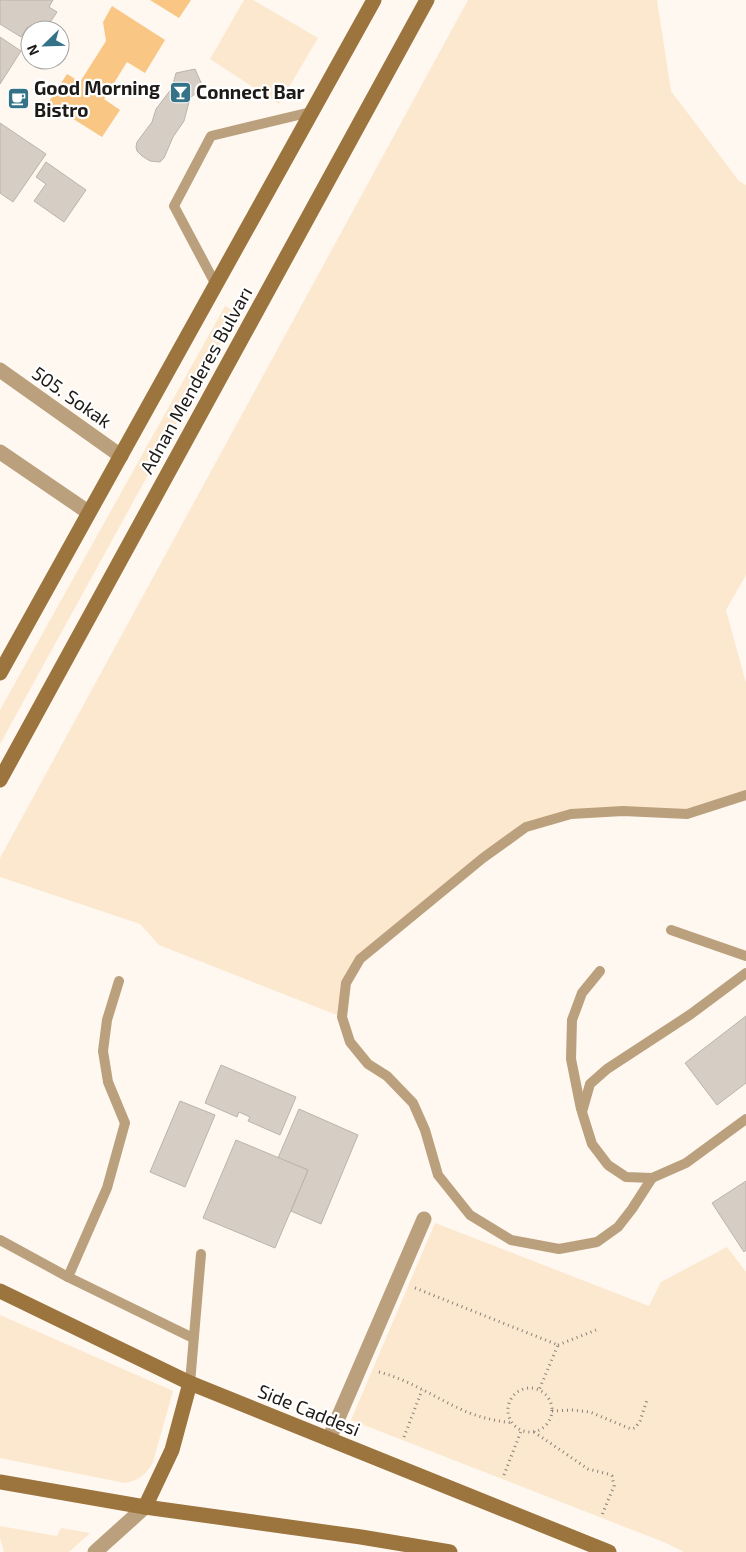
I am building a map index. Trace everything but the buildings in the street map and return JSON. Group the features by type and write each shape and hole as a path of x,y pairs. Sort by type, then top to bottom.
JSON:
{"main road":[{"name":"Adnan Menderes Bulvarı","path":"0,673 374,0"},
{"name":"Adnan Menderes Bulvarı","path":"0,780 427,0"},
{"name":"Side Caddesi","path":"0,1291 190,1383 609,1552"},
{"path":"145,1507 172,1450 190,1383"},
{"path":"0,1482 145,1507 361,1537 450,1552"}],"street":[{"name":"505. Sokak","path":"0,370 121,456"},
{"path":"0,452 88,512"},
{"path":"329,1439 424,1219"},
{"path":"95,1552 145,1507"}],"lane":[{"path":"216,285 174,206 211,136 311,112"},
{"path":"652,1178 618,1227 597,1242 559,1250 511,1240 470,1215 438,1175 425,1130 413,1102 387,1076 368,1064 350,1042 342,1017 346,984 360,960 483,858 526,828 570,814 622,811 687,814 746,795"},
{"path":"671,930 746,956"},
{"path":"600,971 582,993 572,1020 571,1059 582,1112 592,1144 608,1165 626,1177 652,1178 686,1162 746,1119"},
{"path":"582,1112 590,1084 606,1069 691,1014 746,973"},
{"path":"68,1277 107,1188 125,1123 108,1082 104,1051 107,1020 119,981"},
{"path":"0,1240 68,1277 193,1338"},
{"path":"190,1383 202,1254"}],"path":[{"path":"414,1288 558,1345 596,1330"},
{"path":"539,1390 558,1345"},
{"path":"379,1372 403,1380 468,1412 512,1424 521,1431 534,1432 541,1430 550,1419 552,1411 545,1393 531,1388 523,1388 516,1392 508,1405 512,1424"},
{"path":"404,1437 422,1390"},
{"path":"552,1411 572,1410 590,1412 631,1429 635,1428 640,1421 647,1400"},
{"path":"504,1475 521,1431"},
{"path":"534,1432 588,1469 612,1476 614,1486 602,1515"}],"shaded area":[{"path":"150,0 191,0 179,18"},
{"path":"244,0 253,0 318,38 279,104 210,59"},
{"path":"468,0 657,0 671,91 739,181 746,185 746,575 726,610 746,683 746,795 687,814 571,814 526,827 360,959 346,983 342,1017 159,945 140,924 0,877 0,858"},
{"path":"112,6 165,40 145,73 127,62 104,99 120,110 102,137 48,103 67,74 80,82 106,41 103,22"},
{"path":"225,306 237,313 0,744 0,710"},
{"path":"435,1223 649,1306 661,1282 727,1247 746,1272 746,1552 684,1552 666,1543 351,1420"},
{"path":"0,1315 173,1391 153,1462 145,1473 134,1481 125,1483 0,1458"},
{"path":"0,1526 57,1536 61,1528 90,1533 69,1552 4,1552 0,1538"}],"place":[{"name":"Connect Bar","path":"180,92"},
{"name":"Good Morning Bistro","path":"18,99"}]}
